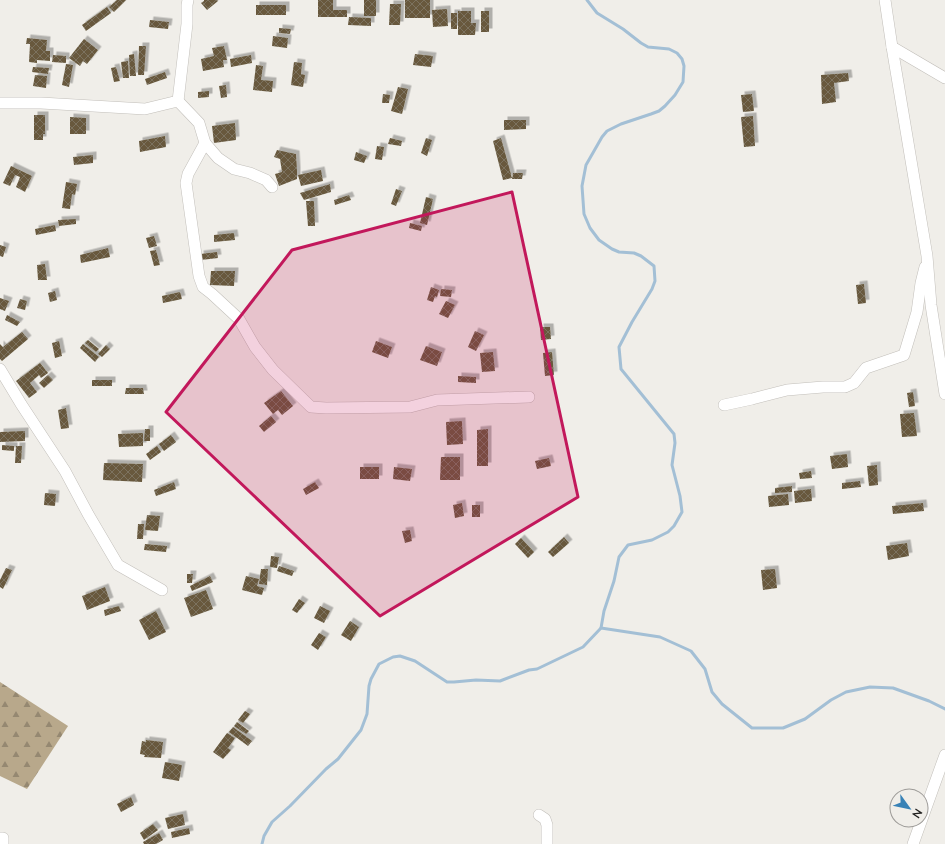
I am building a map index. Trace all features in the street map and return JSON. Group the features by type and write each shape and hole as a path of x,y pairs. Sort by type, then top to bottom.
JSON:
{"street":[{"path":"178,101 188,24 188,0"},
{"path":"886,0 892,48 927,258 931,305 945,394"},
{"path":"892,48 945,78"},
{"path":"0,104 41,103 145,109 178,101"},
{"path":"178,101 199,123 205,143 218,158 234,169 250,173 266,180 272,187"},
{"path":"205,143 188,174 186,183 199,276 203,287 238,319 255,347 272,370 311,406 326,408 410,407 437,400 529,397"},
{"path":"724,405 787,390 846,387 854,383 866,368 904,355 917,312 921,283 927,258"},
{"path":"0,369 65,471 118,565 162,590"},
{"path":"913,844 945,755"},
{"path":"539,815 545,819 547,825 547,844"},
{"path":"0,838 4,838 3,844"}],"highlighted area":[{"path":"512,192 578,497 380,616 166,412 292,250"}],"green space":[{"path":"0,682 68,726 27,789 0,776"}],"building":[{"path":"117,0 126,0 114,12 109,7"},
{"path":"204,0 218,1 207,10 201,3"},
{"path":"318,0 333,0 333,10 347,10 347,17 318,17"},
{"path":"364,0 376,0 376,16 364,16"},
{"path":"405,0 430,0 430,18 405,18"},
{"path":"390,4 401,4 400,25 389,25"},
{"path":"256,5 286,5 286,15 256,15"},
{"path":"107,7 111,13 86,31 82,25"},
{"path":"447,9 448,26 433,27 432,10"},
{"path":"458,11 471,11 471,23 476,23 475,35 458,35"},
{"path":"481,11 489,11 489,32 481,32"},
{"path":"451,13 457,13 457,29 451,29"},
{"path":"349,17 371,18 371,26 348,25"},
{"path":"150,20 169,22 168,29 149,27"},
{"path":"279,28 291,29 290,34 279,33"},
{"path":"273,36 288,38 287,48 272,46"},
{"path":"27,38 47,40 46,51 50,51 50,61 37,60 37,63 29,62 30,44 26,44"},
{"path":"84,39 98,50 87,64 83,61 80,66 69,58"},
{"path":"139,46 146,46 144,75 138,75"},
{"path":"224,46 227,60 223,60 224,67 203,71 201,59 214,56 212,48"},
{"path":"134,54 136,76 130,76 129,55"},
{"path":"415,54 433,56 431,67 413,65"},
{"path":"53,55 66,56 66,63 52,62"},
{"path":"251,55 252,63 231,67 230,59"},
{"path":"128,61 129,78 123,78 121,62"},
{"path":"294,62 302,63 301,74 305,75 303,87 291,85"},
{"path":"66,64 73,65 69,87 62,85"},
{"path":"256,65 263,66 261,80 273,81 272,92 253,90"},
{"path":"33,67 49,68 48,74 32,72"},
{"path":"116,67 120,81 114,82 111,68"},
{"path":"165,72 167,78 147,85 145,79"},
{"path":"848,73 849,81 834,83 836,102 822,104 821,75"},
{"path":"35,75 47,76 46,88 33,86"},
{"path":"226,85 227,97 221,98 219,86"},
{"path":"398,87 408,89 402,114 391,111"},
{"path":"209,91 209,97 198,98 198,92"},
{"path":"383,94 390,95 389,103 382,103"},
{"path":"752,94 754,111 743,112 741,95"},
{"path":"34,115 45,115 45,134 43,134 43,140 34,140"},
{"path":"753,116 755,146 744,147 741,117"},
{"path":"70,117 86,118 86,134 70,134"},
{"path":"504,120 526,120 526,129 504,130"},
{"path":"235,123 236,140 214,143 212,126"},
{"path":"165,136 166,147 140,152 139,141"},
{"path":"390,138 402,141 401,146 388,144"},
{"path":"426,138 432,140 427,156 421,153"},
{"path":"501,138 512,178 503,180 493,141"},
{"path":"377,146 384,147 382,160 375,159"},
{"path":"277,150 296,154 297,171 297,179 279,186 275,174 282,172 280,159 274,157"},
{"path":"356,152 367,156 364,163 354,160"},
{"path":"93,155 93,163 74,165 73,157"},
{"path":"11,166 32,176 25,192 16,187 20,177 15,175 10,186 3,183"},
{"path":"321,170 323,181 301,186 298,175"},
{"path":"513,173 523,173 522,179 512,179"},
{"path":"66,182 77,184 75,195 72,194 70,209 62,208"},
{"path":"330,184 331,192 304,200 300,193"},
{"path":"396,189 402,191 396,206 391,204"},
{"path":"349,195 351,200 335,205 334,200"},
{"path":"426,197 433,199 427,225 420,223"},
{"path":"306,201 314,201 315,226 308,226"},
{"path":"76,219 76,224 59,226 58,220"},
{"path":"410,223 422,226 421,231 409,228"},
{"path":"55,225 56,231 36,235 35,229"},
{"path":"234,233 235,240 214,242 214,235"},
{"path":"154,236 157,246 149,248 146,238"},
{"path":"0,245 6,247 3,257 0,256"},
{"path":"108,248 110,257 81,263 80,255"},
{"path":"156,250 160,265 154,266 150,251"},
{"path":"217,252 218,258 201,260 200,254"},
{"path":"45,264 47,280 38,280 37,265"},
{"path":"211,271 235,271 234,286 210,285"},
{"path":"864,284 866,303 858,304 856,285"},
{"path":"431,287 439,290 437,297 435,296 433,302 427,300"},
{"path":"441,289 452,290 451,297 440,296"},
{"path":"55,291 57,300 50,302 48,293"},
{"path":"180,292 182,299 163,303 162,296"},
{"path":"0,298 9,301 5,311 0,309"},
{"path":"20,299 27,301 25,310 17,308"},
{"path":"446,301 455,305 448,318 439,314"},
{"path":"7,315 20,322 17,326 5,320"},
{"path":"540,327 550,327 551,339 541,340"},
{"path":"475,331 484,335 476,351 468,347"},
{"path":"22,332 28,339 2,361 0,359 0,344 3,347"},
{"path":"88,340 99,349 96,352 85,343"},
{"path":"59,341 62,356 55,358 52,343"},
{"path":"376,341 392,347 388,358 372,352"},
{"path":"83,344 99,357 95,362 80,348"},
{"path":"106,345 110,349 102,357 98,354"},
{"path":"426,346 442,352 437,366 420,360"},
{"path":"493,352 495,371 482,372 480,353"},
{"path":"552,352 554,375 545,376 543,353"},
{"path":"40,363 48,373 41,378 39,375 30,383 37,392 29,398 16,381"},
{"path":"48,375 53,380 44,388 39,383"},
{"path":"458,376 476,377 476,383 458,382"},
{"path":"92,380 112,380 112,386 92,386"},
{"path":"126,388 143,388 144,394 125,394"},
{"path":"281,391 293,406 282,415 278,410 273,414 264,403"},
{"path":"913,392 915,406 909,407 907,393"},
{"path":"66,408 69,428 61,429 58,410"},
{"path":"914,413 917,436 902,437 900,414"},
{"path":"271,416 276,422 264,432 259,426"},
{"path":"462,421 463,444 447,445 446,422"},
{"path":"145,429 150,429 150,441 144,441"},
{"path":"488,429 488,466 477,466 477,430"},
{"path":"25,431 25,441 0,442 0,432"},
{"path":"143,433 143,446 119,447 118,434"},
{"path":"171,435 176,442 164,451 159,444"},
{"path":"2,445 14,446 14,451 2,450"},
{"path":"16,446 22,446 21,463 15,463"},
{"path":"157,446 161,452 150,460 146,454"},
{"path":"847,454 848,467 832,469 830,456"},
{"path":"441,457 460,457 460,480 440,480"},
{"path":"549,458 551,466 537,469 535,461"},
{"path":"104,463 143,464 142,482 103,480"},
{"path":"877,465 878,485 869,486 867,466"},
{"path":"360,467 379,467 379,479 360,479"},
{"path":"394,467 412,469 410,481 393,479"},
{"path":"811,471 812,478 800,479 799,473"},
{"path":"860,481 861,487 842,489 842,483"},
{"path":"174,482 176,489 156,496 154,490"},
{"path":"315,482 319,488 306,495 303,489"},
{"path":"792,486 792,492 775,493 775,488"},
{"path":"811,489 812,501 795,503 794,491"},
{"path":"45,493 56,494 55,506 44,505"},
{"path":"788,494 789,505 769,507 768,496"},
{"path":"462,503 464,516 455,518 453,505"},
{"path":"923,503 924,511 893,514 892,506"},
{"path":"472,505 480,505 480,517 472,517"},
{"path":"147,515 160,516 158,531 145,530"},
{"path":"138,524 144,524 143,539 137,539"},
{"path":"410,530 412,541 405,543 402,531"},
{"path":"564,537 569,543 553,557 548,552"},
{"path":"521,538 534,552 528,558 515,544"},
{"path":"907,543 909,556 888,560 886,546"},
{"path":"145,544 167,546 166,552 144,550"},
{"path":"271,556 279,557 277,568 270,567"},
{"path":"279,566 294,571 292,576 277,571"},
{"path":"6,568 12,570 3,589 0,587 0,580"},
{"path":"261,569 268,569 267,585 259,584"},
{"path":"775,569 777,588 763,590 761,570"},
{"path":"187,574 193,574 192,583 187,583"},
{"path":"210,576 213,582 192,591 190,586"},
{"path":"246,576 259,579 257,586 264,588 262,595 242,590"},
{"path":"105,587 110,601 87,610 82,596"},
{"path":"206,590 213,609 191,617 184,598"},
{"path":"299,599 305,603 297,613 292,610"},
{"path":"119,606 121,611 105,616 104,610"},
{"path":"320,606 330,611 324,623 314,618"},
{"path":"156,611 166,632 149,640 139,620"},
{"path":"350,621 359,627 351,641 341,635"},
{"path":"319,633 326,637 318,650 311,645"},
{"path":"245,711 250,714 243,723 238,720"},
{"path":"237,722 249,731 246,734 234,726"},
{"path":"233,727 252,741 248,746 229,732"},
{"path":"227,733 235,738 228,748 231,750 223,759 213,752"},
{"path":"146,740 163,742 161,758 144,757 145,755 140,754 142,741 146,742"},
{"path":"165,762 182,765 179,781 162,778"},
{"path":"131,797 134,805 121,812 117,804"},
{"path":"183,814 185,825 168,829 165,818"},
{"path":"153,824 158,830 144,840 140,833"},
{"path":"189,828 190,834 172,838 171,832"},
{"path":"159,833 163,840 156,844 144,844 143,842"}],"waterway":[{"path":"262,844 264,836 272,822 338,759 361,730 367,714 369,686 379,664 393,657 400,656 415,661 447,682 476,680 500,681 529,670 537,669 583,647 601,628 604,611 614,581 619,557 628,545 652,540 668,532 674,526 682,512 680,496 672,465 675,443 674,434 621,369 619,347 652,289 655,281 654,266 641,256 634,253 619,252 599,240 590,228 584,214 582,186 586,165 607,131 621,124 659,111 665,106 675,95 683,82 684,66 682,59 677,53 669,49 648,47 641,43 623,29 597,13 587,0"},
{"path":"601,628 660,637 691,651 705,669 712,692 722,704 752,728 783,728 805,719 831,700 846,692 870,687 893,688 929,701 945,709"}]}
